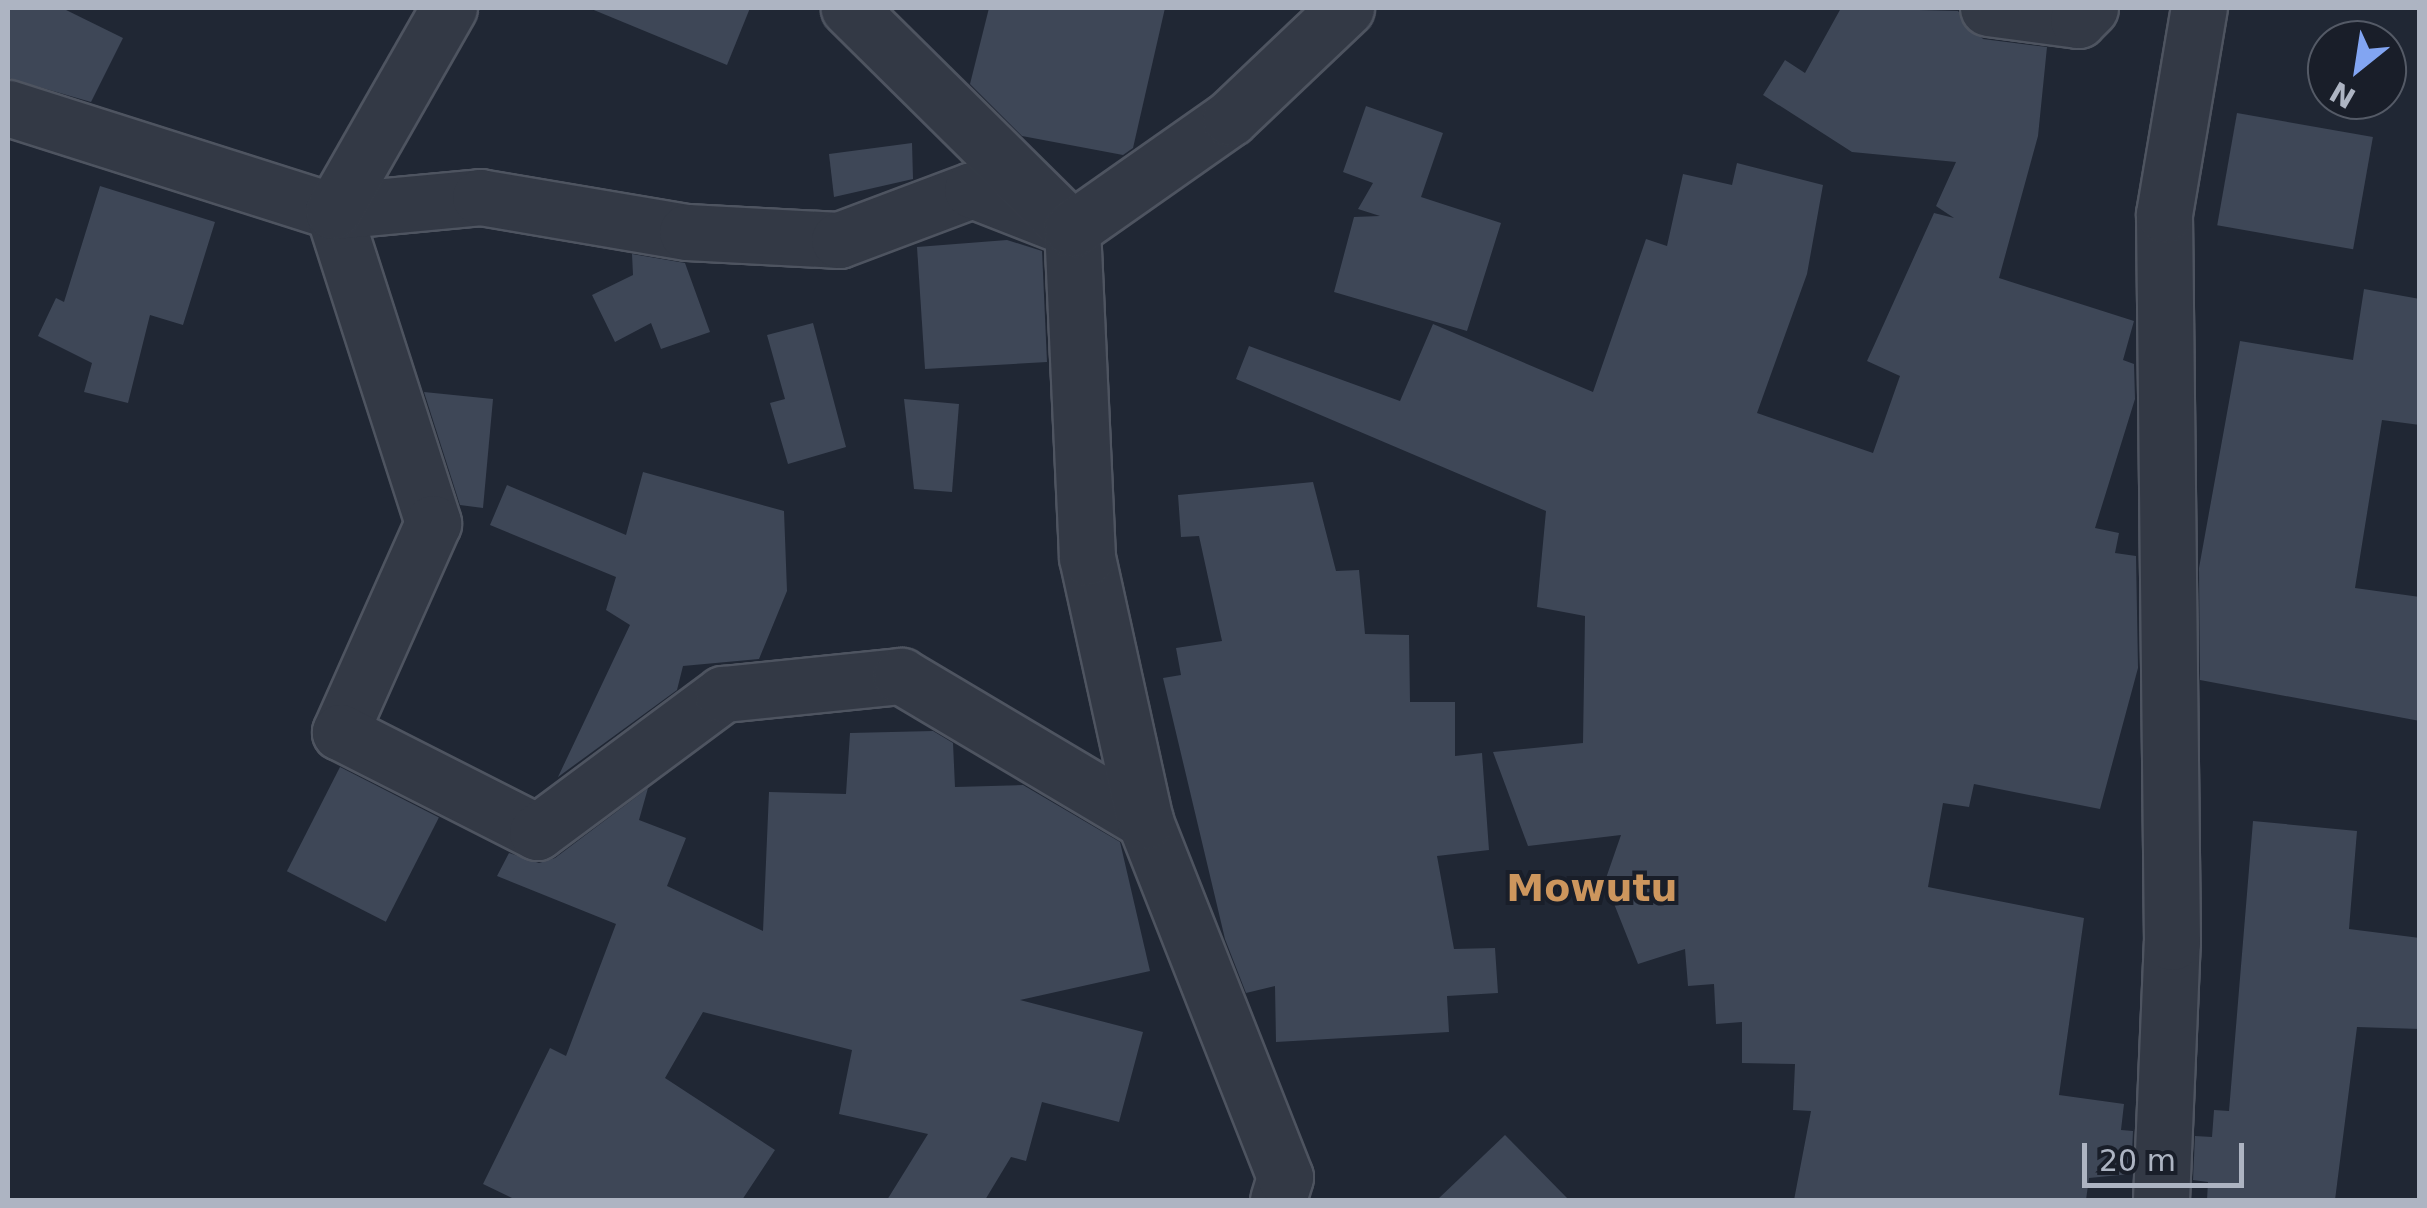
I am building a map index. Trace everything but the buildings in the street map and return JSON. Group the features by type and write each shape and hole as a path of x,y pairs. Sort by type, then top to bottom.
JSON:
{"street":[{"path":"449,8 333,211 433,522 340,732 537,832 723,694 901,676 1145,821"},
{"path":"849,8 1072,229 1087,557 1145,821 1286,1177 1278,1200"},
{"path":"1072,229 1230,118 1346,8"},
{"path":"1988,8 2078,20 2090,8"},
{"path":"2161,1200 2172,942 2164,214 2200,8"},
{"path":"8,108 333,211 480,197 687,232 839,240 972,190 1072,229"}],"district":[{"name":"Mowutu","path":"1592,889"}]}
